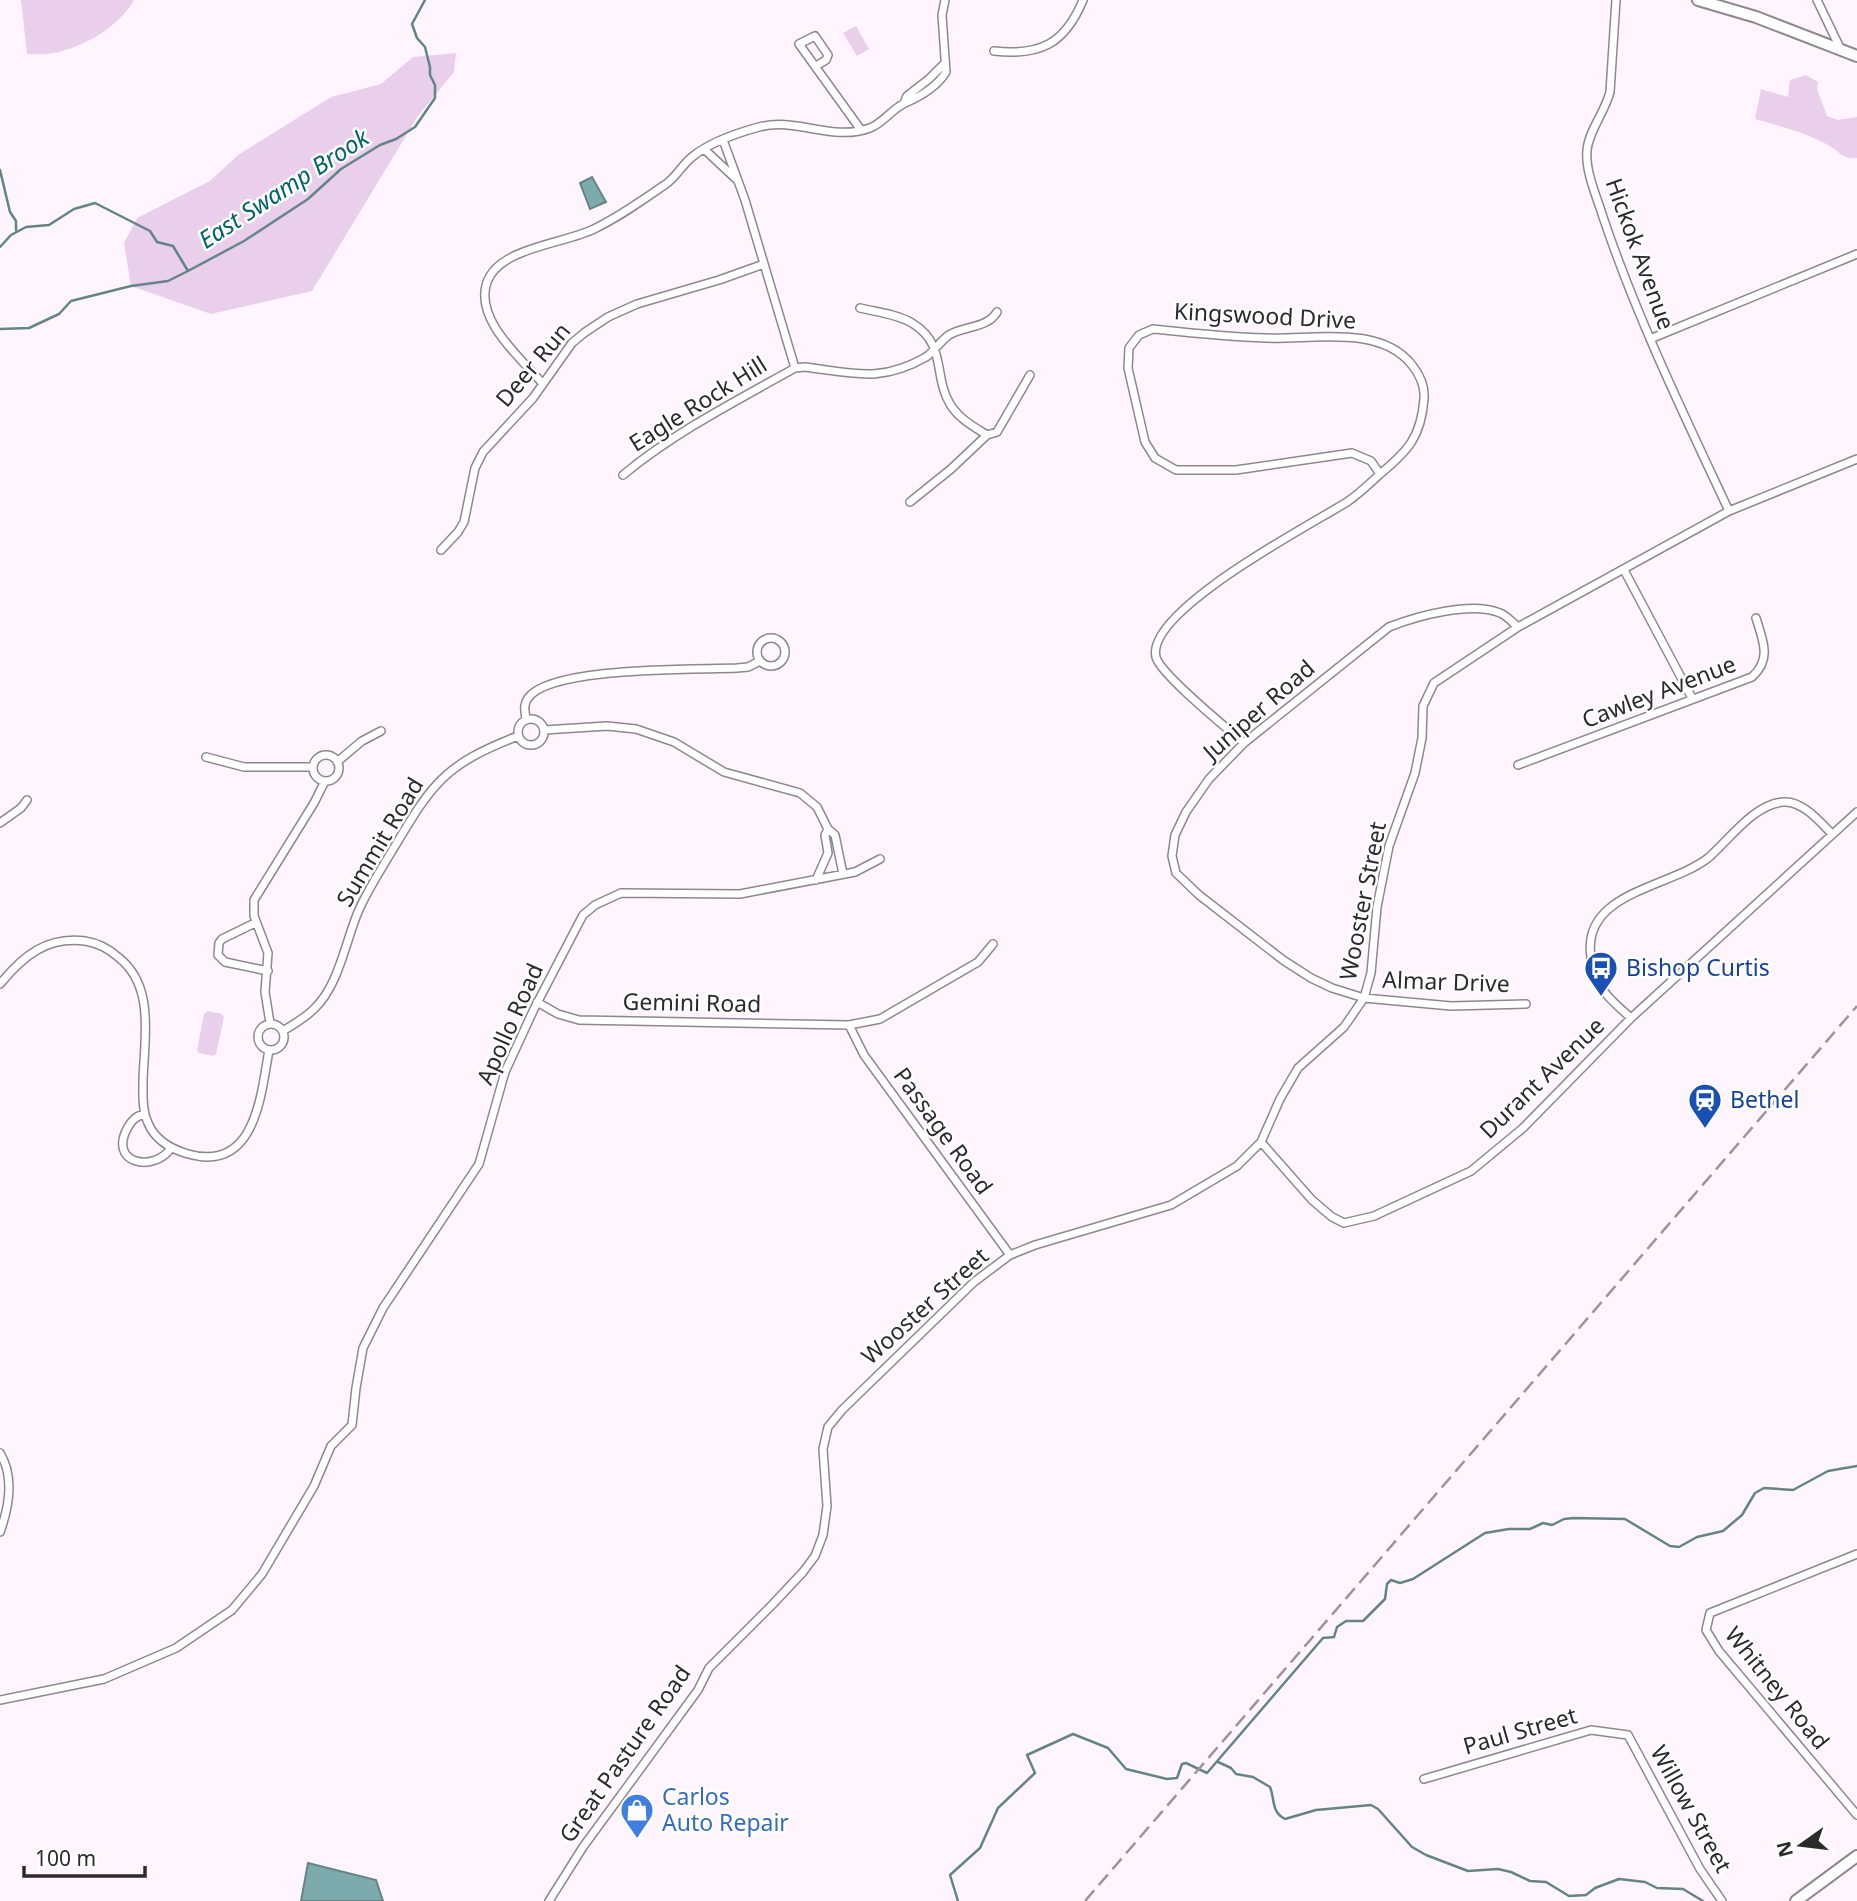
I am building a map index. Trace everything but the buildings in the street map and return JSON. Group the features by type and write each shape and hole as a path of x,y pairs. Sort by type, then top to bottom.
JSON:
{"main road":[{"path":"1698,0 1728,4 1856,58"},
{"path":"1796,1901 1857,1856"}],"street":[{"path":"543,384 488,317 485,292 488,279 499,265 513,256 591,231 667,184 690,158 704,149 754,128 776,124 839,133 878,124 904,103 912,102 946,72 942,15 945,0"},
{"path":"994,51 1015,53 1055,42 1067,31 1083,0"},
{"name":"Hickok Avenue","path":"1616,0 1610,92 1590,137 1587,164 1608,231 1650,339 1729,511"},
{"path":"1817,0 1841,51"},
{"path":"816,66 861,130"},
{"path":"723,140 739,182 795,368 805,366 869,375 880,374 909,365 935,350 950,334 984,323 997,312"},
{"path":"704,149 739,182"},
{"path":"1650,339 1857,254"},
{"name":"Deer Run","path":"441,550 464,522 475,468 483,452 543,384 572,343 608,317 637,304 708,284 764,264"},
{"path":"860,308 911,323 930,339 949,403 960,416 987,435"},
{"name":"Kingswood Drive","path":"1244,743 1166,672 1156,657 1158,641 1193,599 1349,500 1408,451 1423,416 1425,392 1418,372 1406,357 1381,342 1327,336 1279,339 1226,337 1153,329 1139,335 1129,348 1128,368 1145,442 1155,458 1176,470 1236,470 1352,453 1371,461 1380,474"},
{"name":"Eagle Rock Hill","path":"622,475 648,454 795,368"},
{"path":"910,502 987,435 997,432 1030,375"},
{"name":"Wooster Street","path":"740,1636 815,1556 823,1535 827,1506 823,1449 828,1427 878,1374 972,1283 1010,1255 1035,1245 1171,1205 1237,1166 1261,1142 1280,1099 1298,1068 1344,1027 1364,998 1371,973 1377,907 1389,846 1415,774 1422,738 1423,706 1434,683 1518,627 1729,511 1857,459"},
{"path":"1624,570 1692,698"},
{"name":"Juniper Road","path":"1364,998 1311,978 1199,895 1177,873 1172,856 1175,835 1186,812 1209,779 1244,743 1389,627 1411,618 1472,609 1501,613 1518,627"},
{"name":"Cawley Avenue","path":"1518,765 1752,677 1762,668 1764,659 1756,618"},
{"path":"768,638 781,642 785,651 780,663 768,666 760,661 757,652 760,643 768,638"},
{"path":"526,719 524,709 529,695 578,676 748,667 760,661"},
{"path":"518,736 520,724 526,719 538,720 544,730"},
{"name":"Summit Road","path":"283,1031 315,1008 326,993 363,900 425,796 460,762 518,736 527,745 536,744 542,738 544,730 622,727 663,737 724,772 800,793 817,807 828,829 835,835 843,874"},
{"path":"337,762 362,741 381,731"},
{"path":"323,755 331,756 337,762 338,773 332,779 325,781 317,778 313,767 316,760 323,755"},
{"path":"206,757 244,767 313,767"},
{"path":"270,1023 265,992 268,953 255,923 253,908 257,894 325,781"},
{"path":"0,823 21,808 27,800"},
{"path":"1631,1018 1604,994 1594,973 1590,950 1593,930 1608,908 1626,897 1686,872 1708,857 1735,830 1776,803 1789,802 1804,809 1832,834"},
{"name":"Durant Avenue","path":"1261,1142 1312,1200 1332,1217 1345,1223 1374,1216 1471,1171 1523,1128 1631,1018 1857,811"},
{"path":"816,880 828,853 825,835 828,829"},
{"name":"Apollo Road","path":"0,1700 104,1679 176,1648 232,1610 262,1574 314,1486 331,1446 352,1425 363,1348 383,1308 479,1164 505,1073 537,1002 583,915 595,905 621,893 740,894 855,872 880,859"},
{"path":"255,923 222,939 218,955 225,962 268,971"},
{"path":"0,984 22,959 48,944 69,940 88,941 102,946 123,960 131,968 145,1005 145,1114 154,1134 171,1148 188,1154 208,1156 227,1152 244,1139 258,1111 269,1050"},
{"name":"Gemini Road","path":"537,1002 558,1014 579,1020 849,1025 880,1019 978,962 993,944"},
{"name":"Almar Drive","path":"1364,998 1451,1006 1526,1004"},
{"path":"270,1023 278,1025 283,1031 285,1039 281,1046 269,1050 261,1046 258,1034 262,1027 270,1023"},
{"name":"Passage Road","path":"849,1025 864,1055 1010,1255"},
{"path":"145,1114 132,1120 122,1137 123,1150 127,1156 132,1161 139,1162 161,1159 171,1148"},
{"path":"0,1453 9,1482 6,1515 0,1532"},
{"name":"Whitney Road","path":"1857,1554 1710,1613 1706,1630 1719,1651 1857,1815"},
{"name":"Great Pasture Road","path":"549,1901 583,1847 698,1690 709,1668 740,1636"},
{"name":"Paul Street","path":"1424,1779 1591,1730 1628,1735"},
{"name":"Willow Street","path":"1628,1735 1700,1869 1722,1901"}],"shaded area":[{"path":"21,0 134,0 119,19 89,41 51,54 27,54"},
{"path":"856,26 869,49 857,56 843,33"},
{"path":"456,53 454,72 418,116 312,291 211,314 131,286 124,243 137,218 210,181 238,155 331,97 381,84 413,57"},
{"path":"1806,75 1818,82 1817,89 1827,116 1838,120 1857,117 1857,158 1845,156 1819,140 1801,133 1755,119 1761,89 1788,97 1790,80"},
{"path":"208,1011 222,1014 224,1017 216,1054 213,1056 199,1053 197,1050 204,1014"}],"water":[{"path":"592,177 606,202 590,209 580,183"},
{"path":"308,1863 376,1880 383,1901 301,1901"}],"waterway":[{"name":"East Swamp Brook","path":"0,329 29,328 59,314 71,301 131,286 168,281 244,241 308,199 341,169 415,127 435,98 435,85 430,75 425,47 417,38 412,24 425,0"},
{"path":"0,170 10,212 16,221 16,230"},
{"path":"0,247 11,235 26,227 49,225 74,209 95,203 150,231 157,242 173,246 188,271"},
{"path":"958,1901 950,1875 980,1848 998,1808 1035,1773 1027,1755 1073,1734 1108,1748 1126,1769 1167,1779 1177,1778 1182,1764 1186,1763 1207,1773 1323,1638 1334,1637 1337,1627 1346,1621 1363,1621 1385,1599 1387,1584 1391,1580 1400,1583 1413,1579 1485,1533 1530,1529 1543,1523 1552,1525 1564,1519 1625,1519 1670,1546 1679,1547 1697,1537 1723,1531 1742,1515 1755,1493 1764,1488 1793,1490 1828,1471 1857,1466"},
{"path":"1218,1762 1231,1768 1236,1774 1253,1777 1270,1787 1275,1809 1285,1819 1316,1810 1371,1805 1378,1809 1412,1847 1468,1871 1498,1869 1511,1872 1530,1881 1546,1882 1569,1896 1586,1895 1595,1888 1619,1879 1645,1882 1657,1888 1683,1889 1703,1901"}],"railway":[{"path":"1085,1901 1857,1006"}],"place":[{"name":"Bishop Curtis","path":"1601,998"},
{"name":"Bethel","path":"1705,1130"},
{"name":"Carlos Auto Repair","path":"637,1840"}]}
